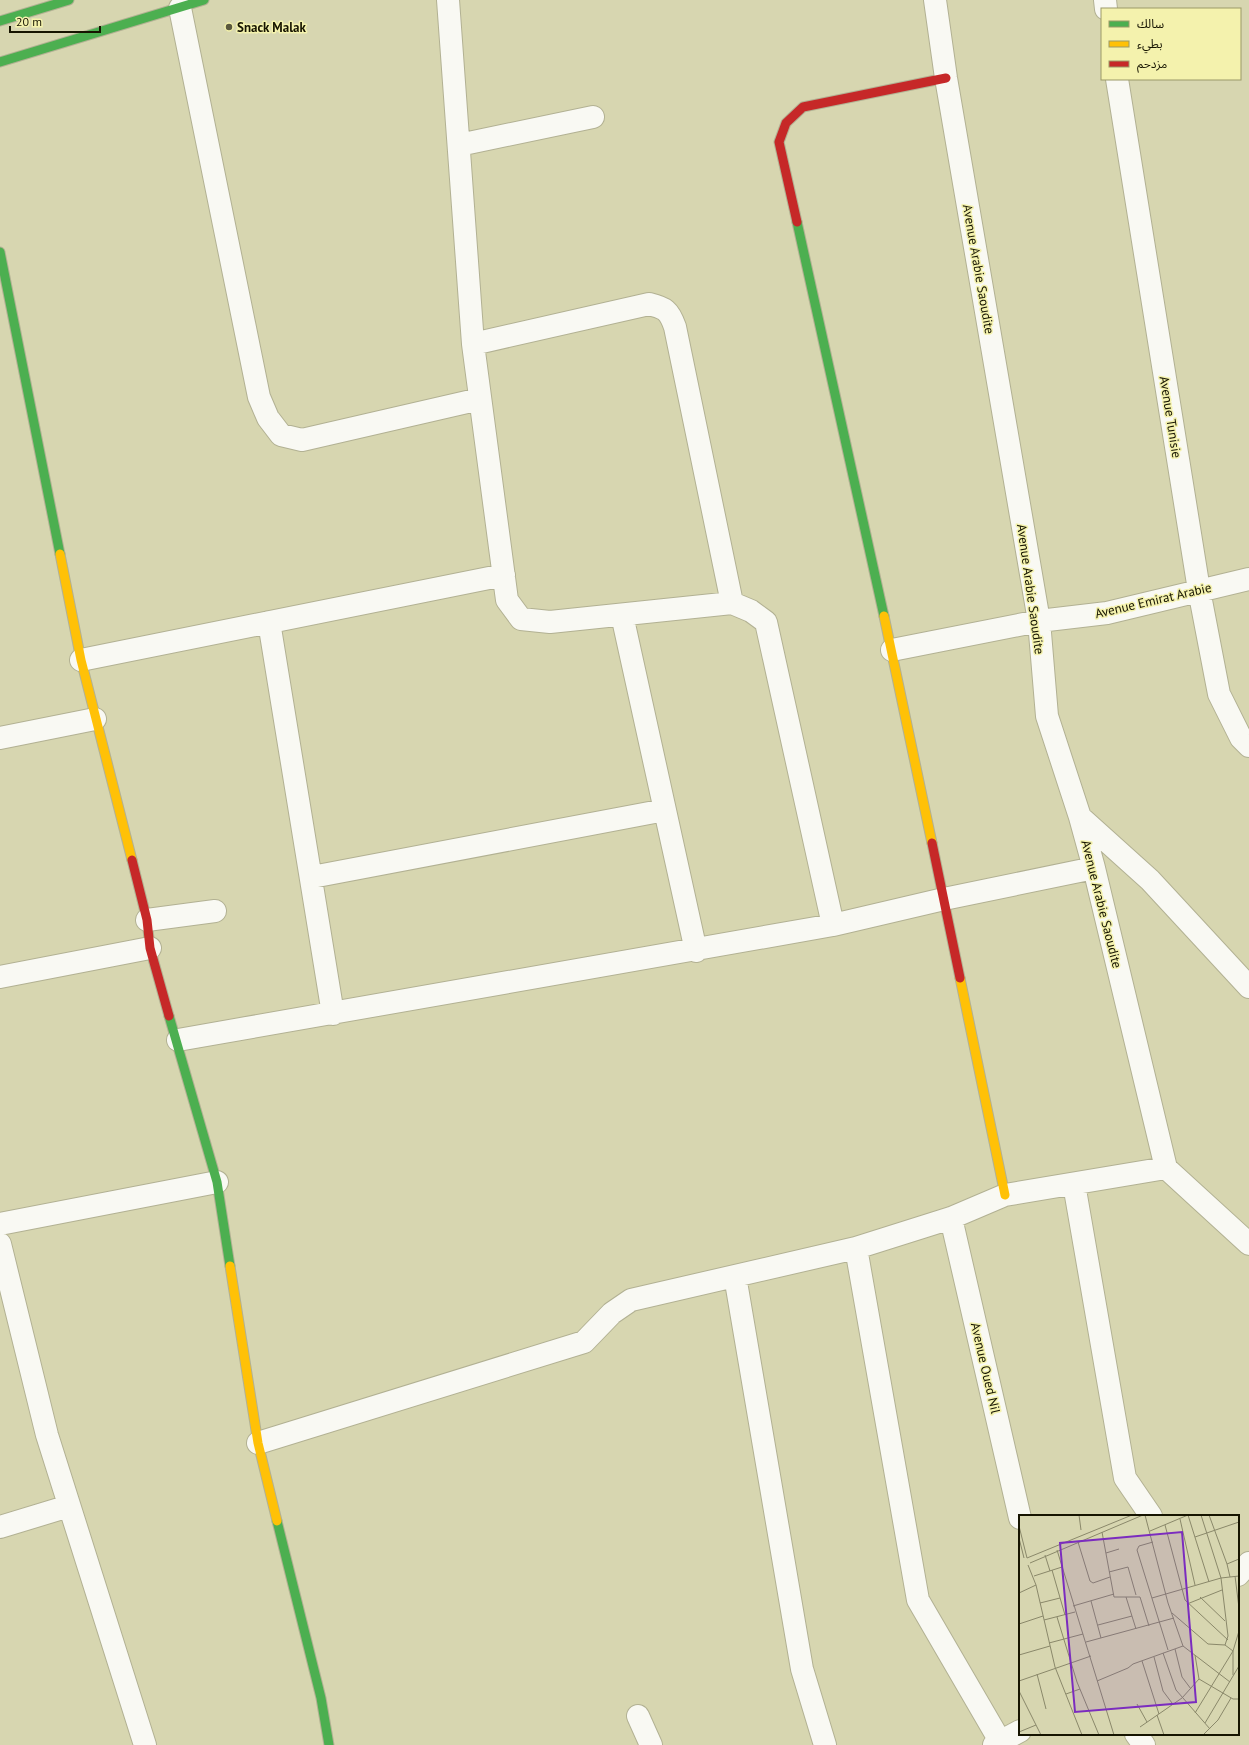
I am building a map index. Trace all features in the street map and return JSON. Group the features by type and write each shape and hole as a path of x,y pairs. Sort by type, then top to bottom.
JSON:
{"street":[{"path":"0,21 69,0"},
{"path":"0,62 204,0"},
{"path":"448,0 473,344 507,600 521,619 550,622 732,603 751,611 766,622 833,925"},
{"name":"Avenue Arabie Saoudite","path":"935,0 946,78 1039,621 1047,716 1080,817 1094,868 1166,1168"},
{"path":"180,8 259,397 268,418 281,435 302,440 480,399"},
{"path":"946,78 803,107 786,123 779,142 892,650 1005,1194"},
{"name":"Avenue Tunisie","path":"1117,80 1199,590 1219,694 1246,740"},
{"path":"459,145 593,117"},
{"path":"0,252 81,660 147,920 150,948 178,1040 217,1182 258,1443 321,1698 329,1745"},
{"path":"473,344 648,304 660,307 671,314 675,327 732,603"},
{"path":"81,660 504,575"},
{"name":"Avenue Emirat Arabie","path":"892,650 1039,621 1107,613 1249,579"},
{"path":"622,615 696,951"},
{"path":"269,622 312,877 333,1014"},
{"path":"0,738 95,719"},
{"path":"312,877 665,810"},
{"path":"1080,817 1150,880 1249,987"},
{"path":"178,1040 696,951 833,925 944,899 1094,868"},
{"path":"147,920 215,911"},
{"path":"0,977 150,948"},
{"path":"258,1443 584,1342 612,1313 631,1300 856,1248 951,1218 1005,1194 1166,1168 1249,1244"},
{"path":"0,1224 217,1182"},
{"path":"1074,1184 1125,1478 1150,1515"},
{"name":"Avenue Oued Nil","path":"951,1218 1019,1515"},
{"path":"0,1244 47,1435 145,1745"},
{"path":"856,1248 918,1600 997,1743 1019,1732"},
{"path":"735,1276 802,1669 825,1745"},
{"path":"0,1527 69,1506"},
{"path":"1239,1574 1249,1564"},
{"path":"638,1716 651,1745"},
{"path":"1137,1735 1144,1745"}],"traffic: fast":[{"path":"0,21 69,0"},
{"path":"0,62 204,0"},
{"path":"797,222 884,616"},
{"path":"0,252 60,554"},
{"path":"169,1016 217,1182 230,1266"},
{"path":"277,1521 321,1698 329,1745"}],"traffic: slow":[{"path":"60,554 81,660 132,860"},
{"path":"884,616 932,843"},
{"path":"960,978 1005,1195"},
{"path":"230,1266 258,1443 277,1521"}],"traffic: jam":[{"path":"797,222 779,142 786,123 803,107 946,78"},
{"path":"932,843 960,978"},
{"path":"132,860 147,920 150,948 169,1016"}],"place":[{"name":"Snack Malak","path":"229,27"}]}
